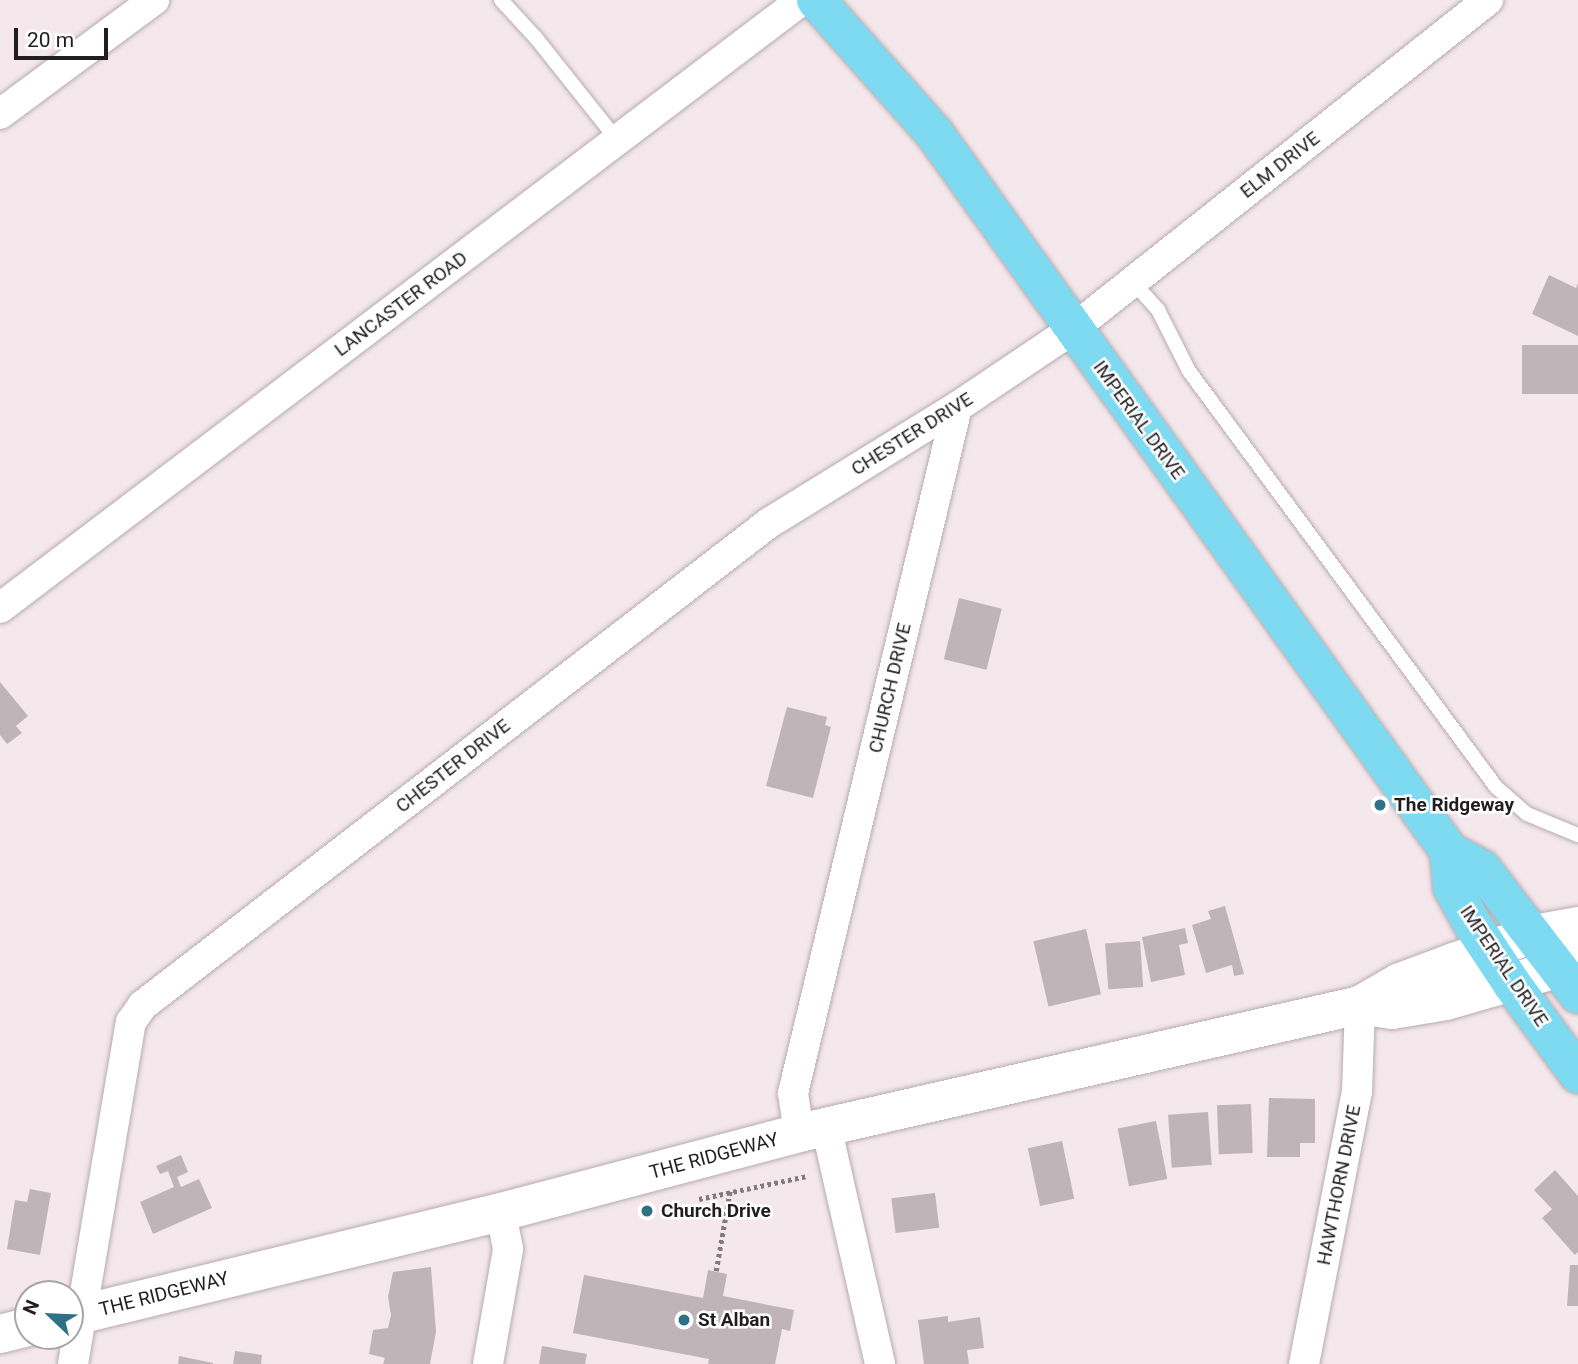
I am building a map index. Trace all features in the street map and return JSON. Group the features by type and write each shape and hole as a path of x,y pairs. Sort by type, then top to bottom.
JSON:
{"main road":[{"name":"IMPERIAL DRIVE","path":"816,0 934,132 1449,851 1482,869 1572,976"},
{"name":"IMPERIAL DRIVE","path":"1449,851 1452,887 1488,949 1578,1074"}],"street":[{"path":"0,114 154,0"},
{"name":"LANCASTER ROAD","path":"0,608 802,0"},
{"name":"ELM DRIVE","path":"1073,328 1488,0"},
{"name":"CHESTER DRIVE","path":"83,1280 131,1022 143,1005 769,523 957,407 1073,328"},
{"name":"CHURCH DRIVE","path":"880,1364 835,1171 793,1093 957,407"},
{"name":"THE RIDGEWAY","path":"84,1313 501,1212 813,1130 1360,1005 1399,982 1488,949 1534,934 1578,926"},
{"name":"THE RIDGEWAY","path":"1360,1005 1392,1010 1446,1002 1512,984 1572,976"},
{"name":"HAWTHORN DRIVE","path":"1304,1364 1357,1092 1360,1005"},
{"path":"488,1364 508,1249 501,1212"}],"lane":[{"path":"501,0 536,38 617,141"},
{"path":"1133,282 1158,310 1189,371 1496,788 1527,814 1578,835"}],"path":[{"path":"691,1201 835,1171"},
{"path":"716,1271 730,1191"}],"building":[{"path":"1549,275 1576,288 1578,283 1578,336 1532,314"},
{"path":"1522,345 1578,345 1578,394 1522,394"},
{"path":"959,598 1002,609 986,670 944,659"},
{"path":"0,682 28,716 16,726 22,733 7,744 0,735"},
{"path":"787,707 827,717 825,725 831,727 813,798 766,786"},
{"path":"1225,906 1244,974 1234,976 1232,965 1206,973 1192,925 1211,919 1208,911"},
{"path":"1185,928 1188,943 1179,945 1185,975 1151,982 1142,937"},
{"path":"1086,929 1101,994 1048,1006 1033,941"},
{"path":"1140,941 1143,987 1108,989 1105,943"},
{"path":"1269,1098 1315,1099 1315,1143 1300,1143 1300,1157 1267,1157"},
{"path":"1251,1104 1253,1153 1219,1154 1217,1105"},
{"path":"1208,1112 1212,1165 1172,1168 1168,1115"},
{"path":"1156,1121 1167,1179 1129,1186 1118,1128"},
{"path":"1062,1141 1074,1199 1040,1206 1028,1148"},
{"path":"181,1155 188,1172 177,1177 181,1187 199,1179 212,1208 153,1234 140,1202 174,1187 168,1171 160,1174 156,1166"},
{"path":"1555,1170 1578,1196 1578,1252 1575,1255 1542,1218 1552,1209 1534,1190"},
{"path":"30,1189 51,1193 40,1255 7,1249 15,1200 27,1202"},
{"path":"935,1193 939,1228 896,1233 891,1198"},
{"path":"1570,1265 1578,1265 1578,1306 1567,1306"},
{"path":"431,1267 436,1332 430,1364 383,1364 385,1358 369,1354 373,1330 388,1328 391,1315 388,1297 393,1272"},
{"name":"St Alban","path":"708,1270 727,1274 723,1296 794,1310 790,1331 782,1329 775,1364 708,1364 709,1359 573,1333 584,1275 703,1298"},
{"path":"948,1316 948,1322 980,1317 984,1348 967,1350 969,1364 924,1364 918,1320"},
{"path":"542,1346 587,1354 585,1364 539,1364"},
{"path":"235,1351 262,1355 261,1364 233,1364"},
{"path":"179,1356 213,1363 213,1364 178,1364"}],"place":[{"name":"The Ridgeway","path":"1380,805"},
{"name":"Church Drive","path":"647,1211"},
{"name":"St Alban","path":"684,1320"}]}
